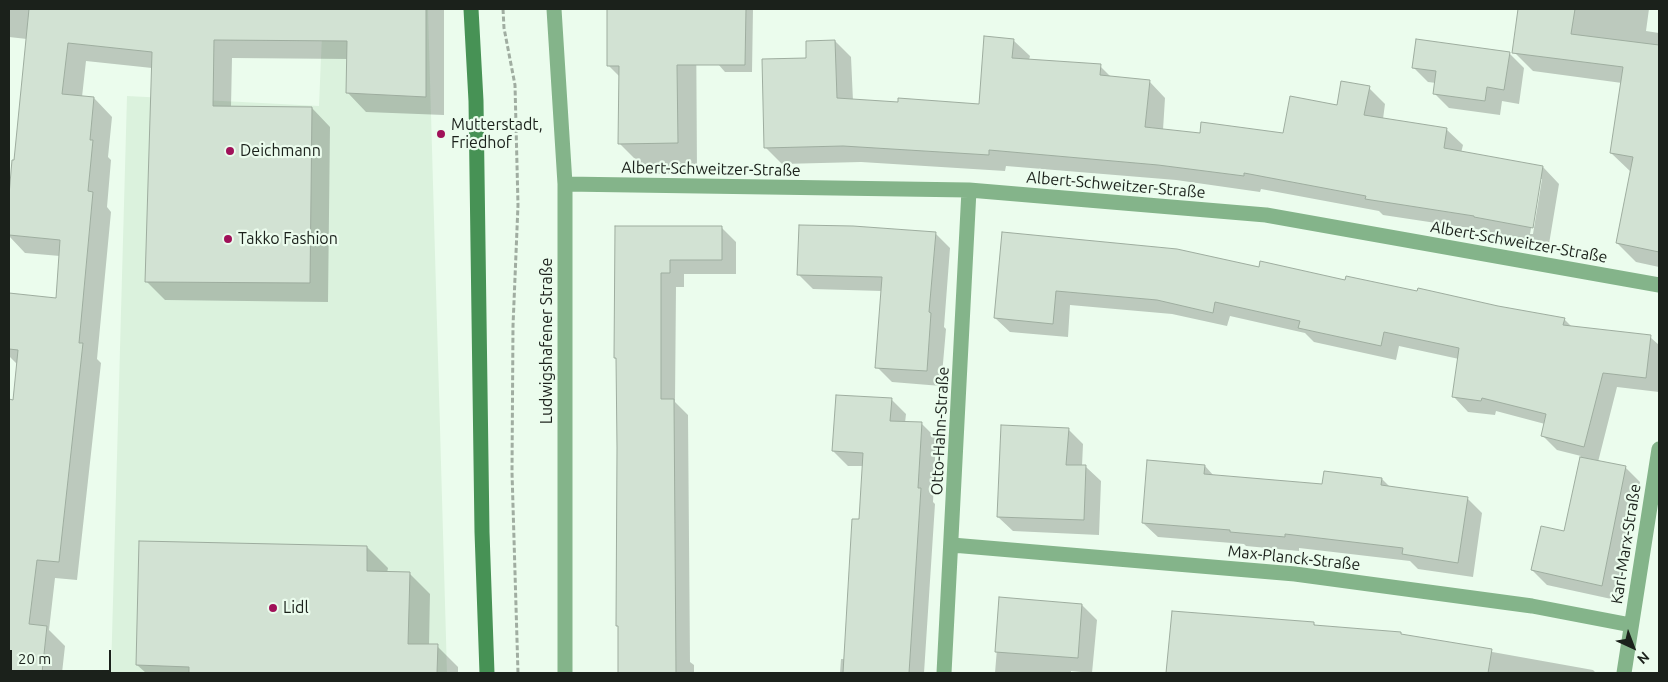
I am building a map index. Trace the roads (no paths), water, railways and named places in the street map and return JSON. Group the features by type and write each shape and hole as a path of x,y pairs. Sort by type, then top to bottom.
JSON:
{"main road":[{"path":"471,9 476,94 482,522 487,673"}],"street":[{"name":"Ludwigshafener Straße","path":"554,9 564,184 565,673"},
{"name":"Albert-Schweitzer-Straße","path":"564,184 969,190 1266,215 1659,285"},
{"name":"Otto-Hahn-Straße","path":"944,673 969,190"},
{"name":"Karl-Marx-Straße","path":"1624,673 1659,449"},
{"name":"Max-Planck-Straße","path":"952,544 1296,574 1532,606 1631,625"}],"place":[{"name":"Mutterstadt, Friedhof","path":"441,134"},
{"name":"Deichmann","path":"230,151"},
{"name":"Takko Fashion","path":"228,239"},
{"name":"Lidl","path":"273,608"}]}
